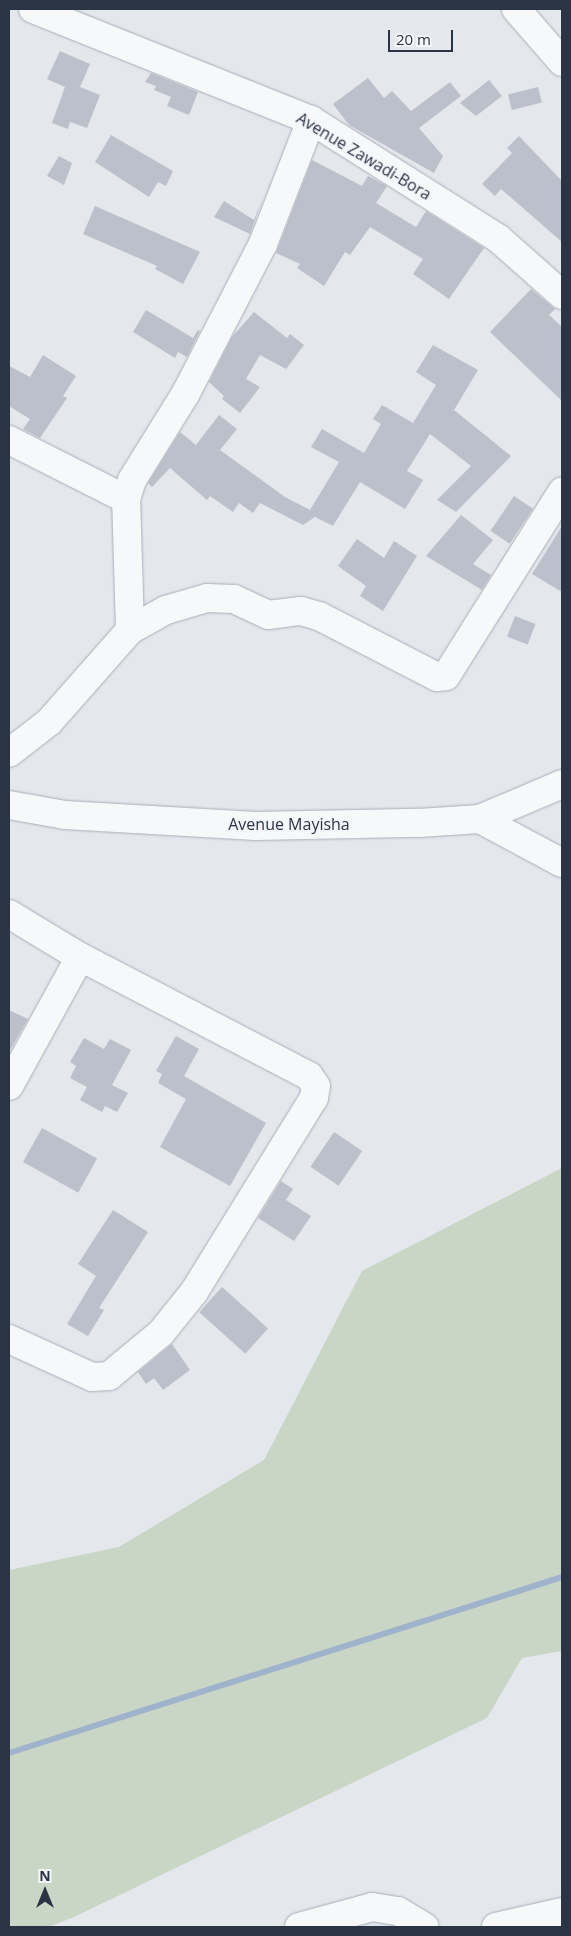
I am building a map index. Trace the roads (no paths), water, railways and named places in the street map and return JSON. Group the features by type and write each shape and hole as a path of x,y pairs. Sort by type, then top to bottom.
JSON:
{"street":[{"name":"Avenue Zawadi-Bora","path":"33,9 311,120 498,239 562,295"},
{"path":"516,9 562,62"},
{"path":"130,630 126,499 132,480 186,393 263,244 311,120"},
{"path":"9,440 126,499"},
{"path":"9,753 49,722 130,630 172,608 219,596 268,615 301,611 320,616 442,678 448,674 562,492"},
{"name":"Avenue Mayisha","path":"9,805 65,815 256,826 419,824 480,819 562,784"},
{"path":"480,819 562,863"},
{"path":"9,914 80,957 309,1076 316,1086 314,1098 194,1292 162,1333 109,1376 92,1377 9,1339"},
{"path":"9,1086 80,957"},
{"path":"299,1927 372,1907 398,1911 425,1927"},
{"path":"496,1927 562,1912"}],"waterway":[{"path":"9,1753 562,1577"}]}
